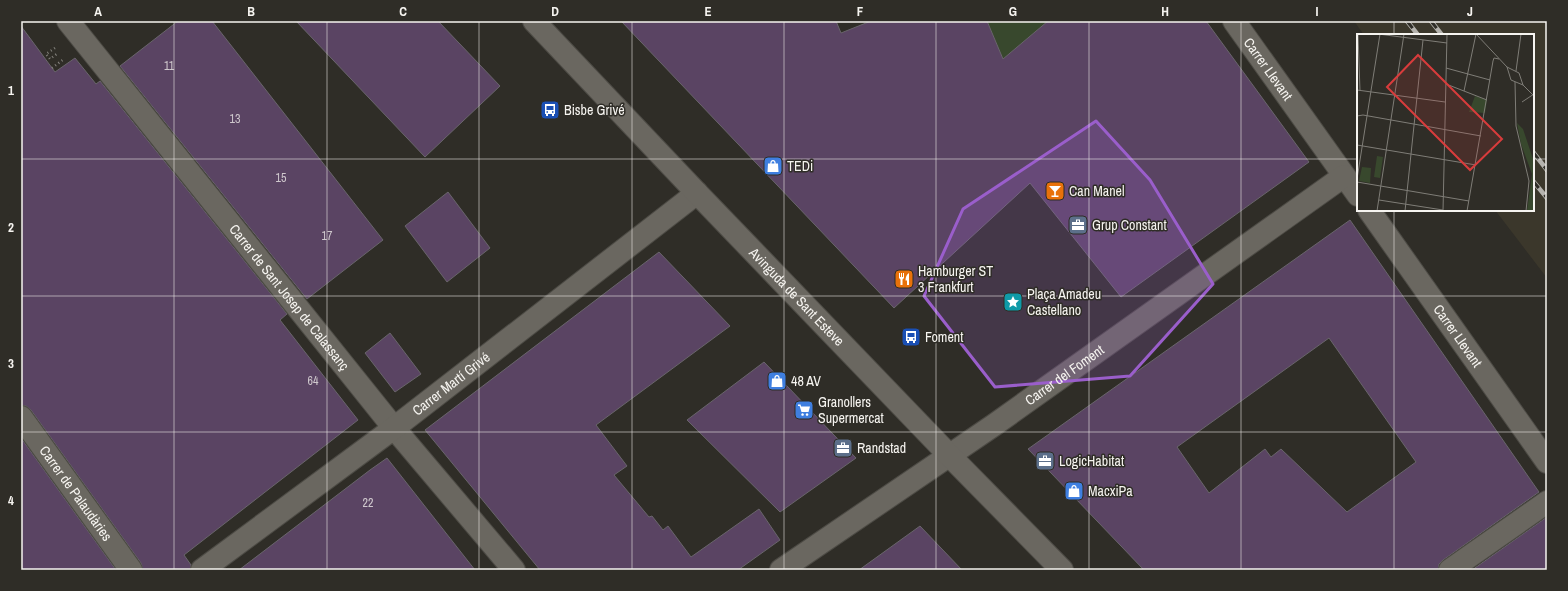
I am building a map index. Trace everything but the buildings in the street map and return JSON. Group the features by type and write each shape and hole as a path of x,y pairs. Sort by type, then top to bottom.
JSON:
{"street":[{"name":"Carrer de Sant Josep de Calassanç","path":"68,21 394,428 514,570"},
{"name":"Avinguda de Sant Esteve","path":"534,21 697,193 1062,570"},
{"name":"Carrer Llevant","path":"1234,21 1357,194"},
{"name":"Carrer del Foment","path":"781,570 1142,321 1344,176"},
{"name":"Carrer Martí Grivé","path":"202,570 394,428 697,193"},
{"name":"Carrer Llevant","path":"1369,211 1547,462"},
{"name":"Carrer de Palaudàries","path":"21,417 131,570"},
{"path":"1450,570 1547,502"}],"path":[{"path":"57,46 46,54 50,59 60,51"}],"highlighted area":[{"path":"1096,121 1150,180 1213,284 1130,376 995,387 924,296 963,209"}],"shaded area":[{"path":"1354,21 1547,21 1547,278 1496,211 1534,211 1534,34 1363,34"}],"green space":[{"path":"987,21 1048,21 1003,59"}],"railway":[{"path":"1407,21 1417,34"},
{"path":"1431,21 1441,34"},
{"path":"1534,153 1547,170"},
{"path":"1534,182 1547,198"}],"place":[{"name":"Bisbe Grivé","path":"550,110"},
{"name":"TEDi","path":"773,166"},
{"name":"Can Manel","path":"1055,191"},
{"name":"Grup Constant","path":"1078,225"},
{"name":"Hamburger ST 3 Frankfurt","path":"904,279"},
{"name":"Plaça Amadeu Castellano","path":"1013,302"},
{"name":"Foment","path":"911,337"},
{"name":"48 AV","path":"777,381"},
{"name":"Granollers Supermercat","path":"804,410"},
{"name":"Randstad","path":"843,448"},
{"name":"LogicHabitat","path":"1045,461"},
{"name":"MacxiPa","path":"1074,491"}]}
